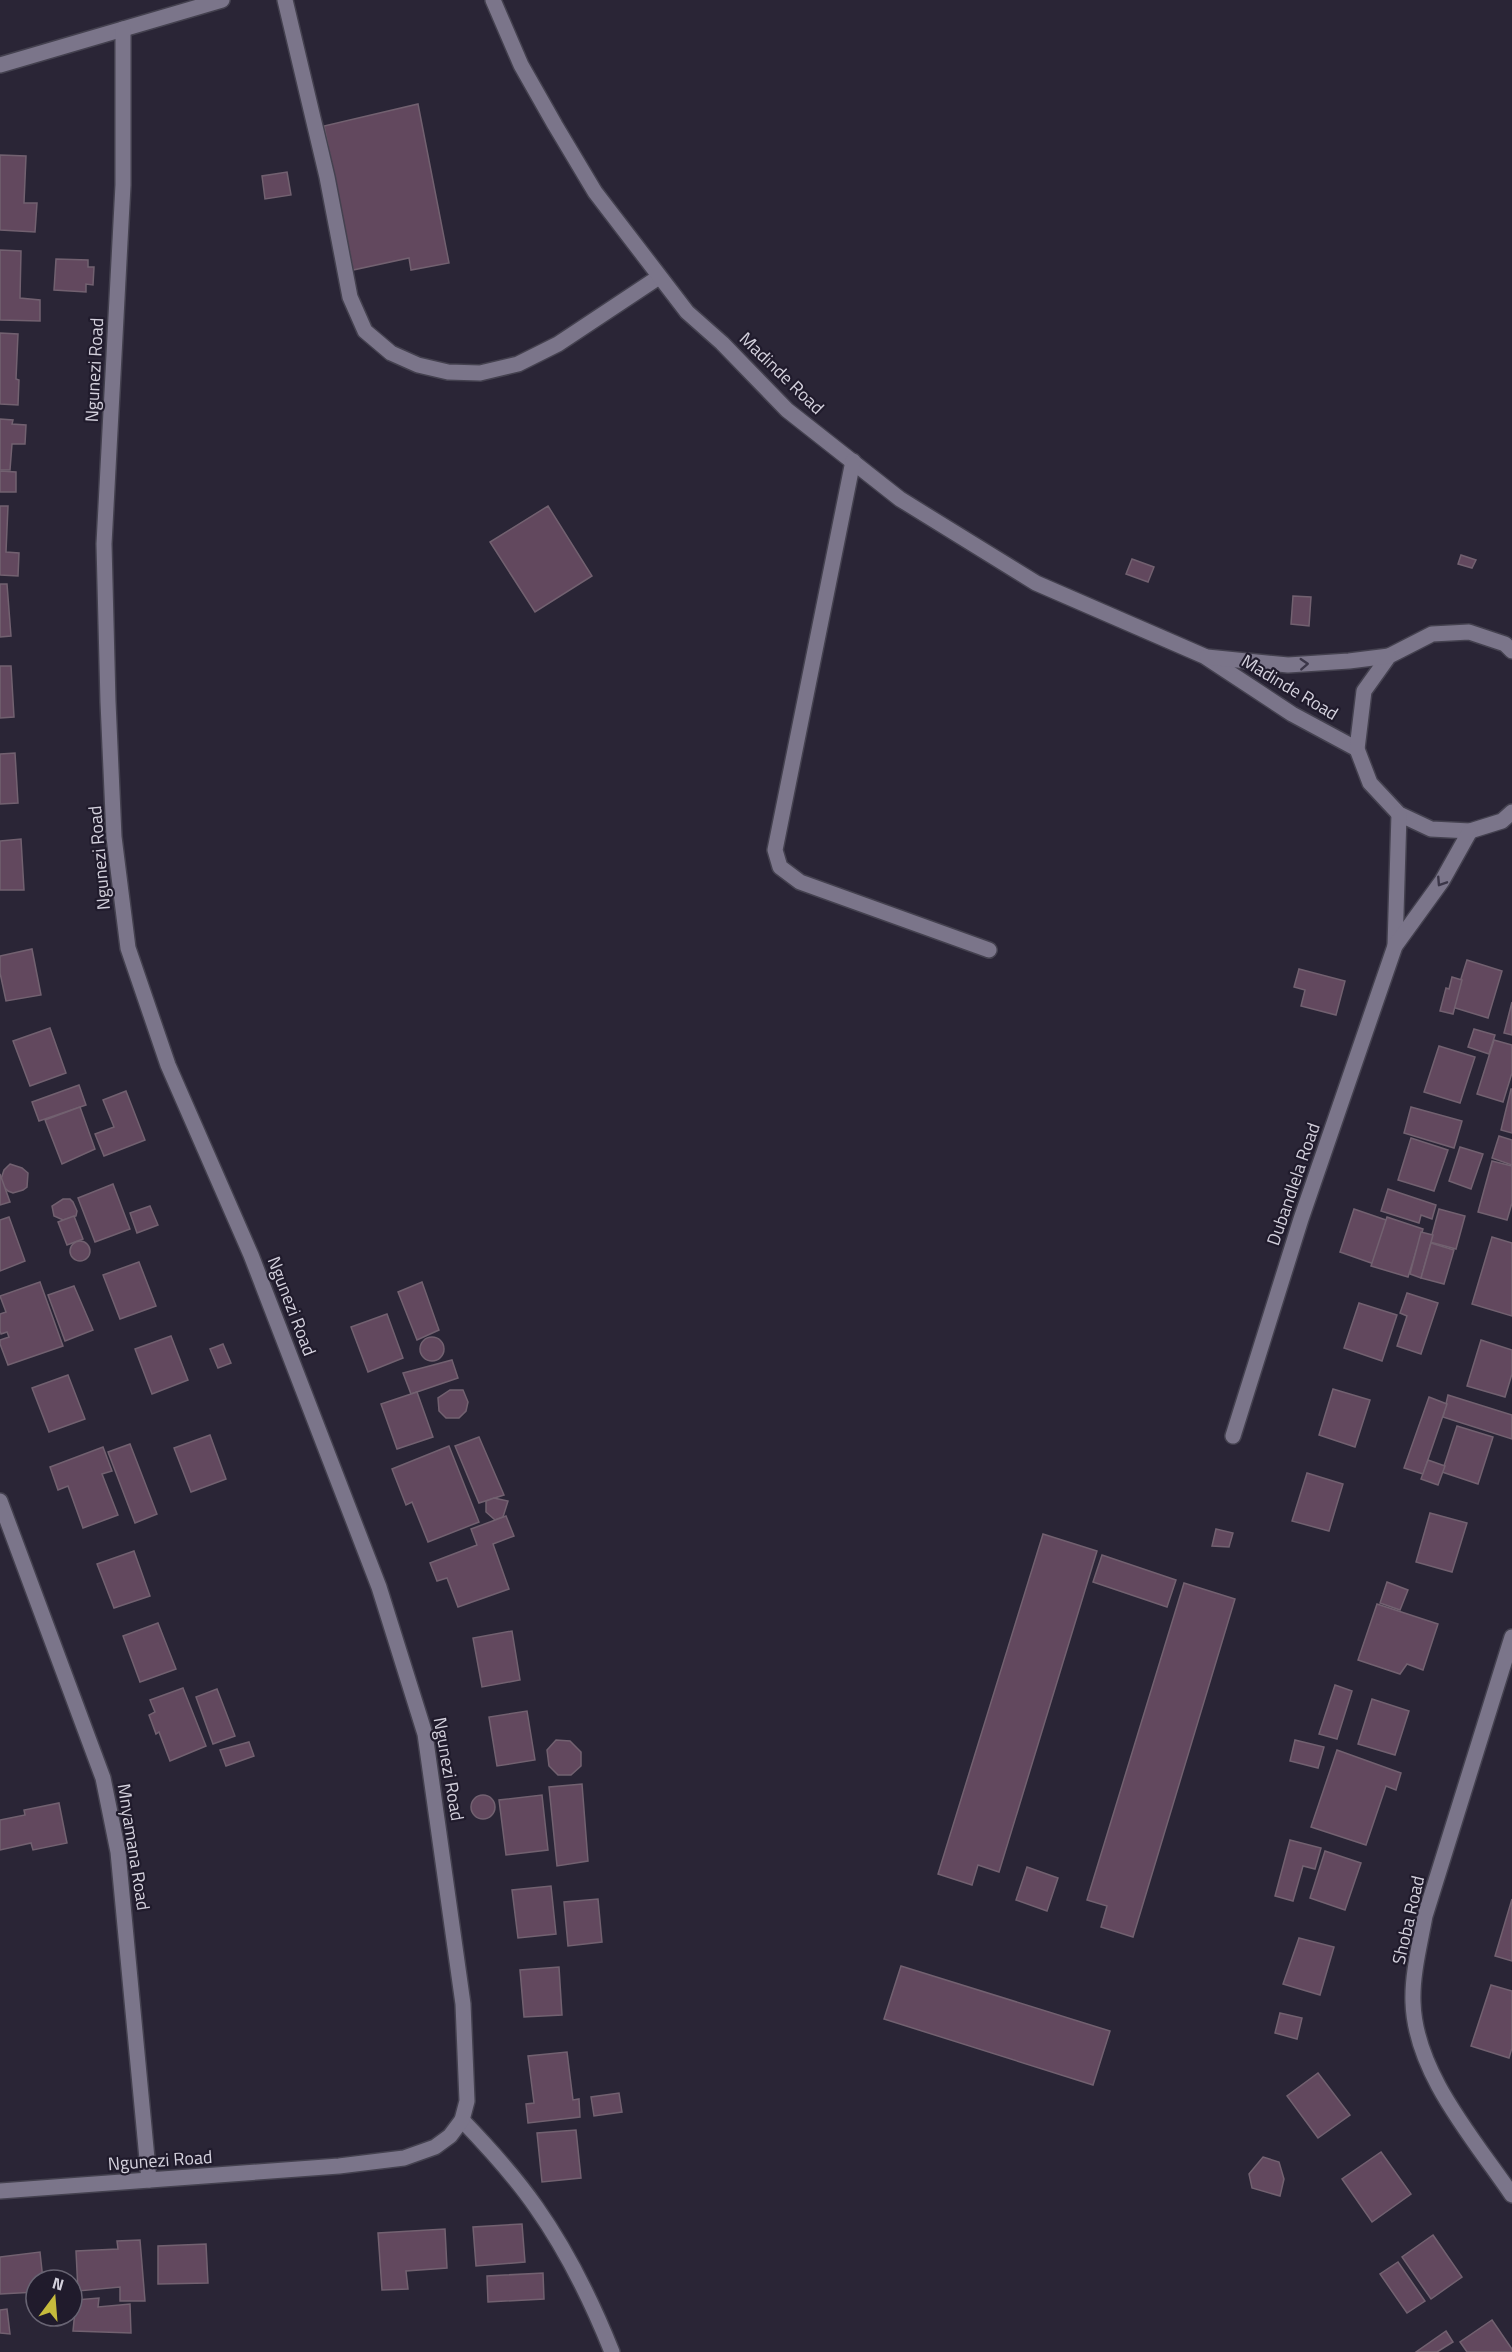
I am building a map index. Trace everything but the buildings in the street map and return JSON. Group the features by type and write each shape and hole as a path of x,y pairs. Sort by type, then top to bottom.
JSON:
{"street":[{"path":"0,65 222,0"},
{"path":"285,0 327,177 351,297 365,331 391,353 418,365 448,372 480,373 518,364 558,344 659,277"},
{"name":"Madinde Road","path":"493,0 521,64 555,126 596,192 687,312 722,343 787,410 900,499 1036,583 1204,656 1292,714 1357,748"},
{"name":"Ngunezi Road","path":"0,2191 339,2166 404,2158 435,2147 450,2136 462,2120 466,2101 463,2004 425,1734 375,1576 251,1255 168,1065 128,948 114,837 104,544 123,185 123,29"},
{"path":"853,462 775,850 780,867 800,882 989,950"},
{"path":"1509,817 1470,831 1431,829 1399,814 1370,783 1357,748 1364,691 1389,656 1432,634 1469,632 1505,644 1512,651"},
{"name":"Madinde Road","path":"1204,656 1288,665 1349,662 1389,656"},
{"name":"Dubandlela Road","path":"1395,946 1399,814"},
{"name":"Dubandlela Road","path":"1233,1436 1302,1219 1395,946 1442,881 1470,831"},
{"name":"Mnyamana Road","path":"0,1501 103,1778 118,1852 149,2180"},
{"name":"Shoba Road","path":"1512,1637 1425,1916 1417,1959 1413,2002 1418,2038 1440,2089 1512,2195"},
{"path":"462,2120 501,2161 536,2206 566,2254 612,2352"}]}
